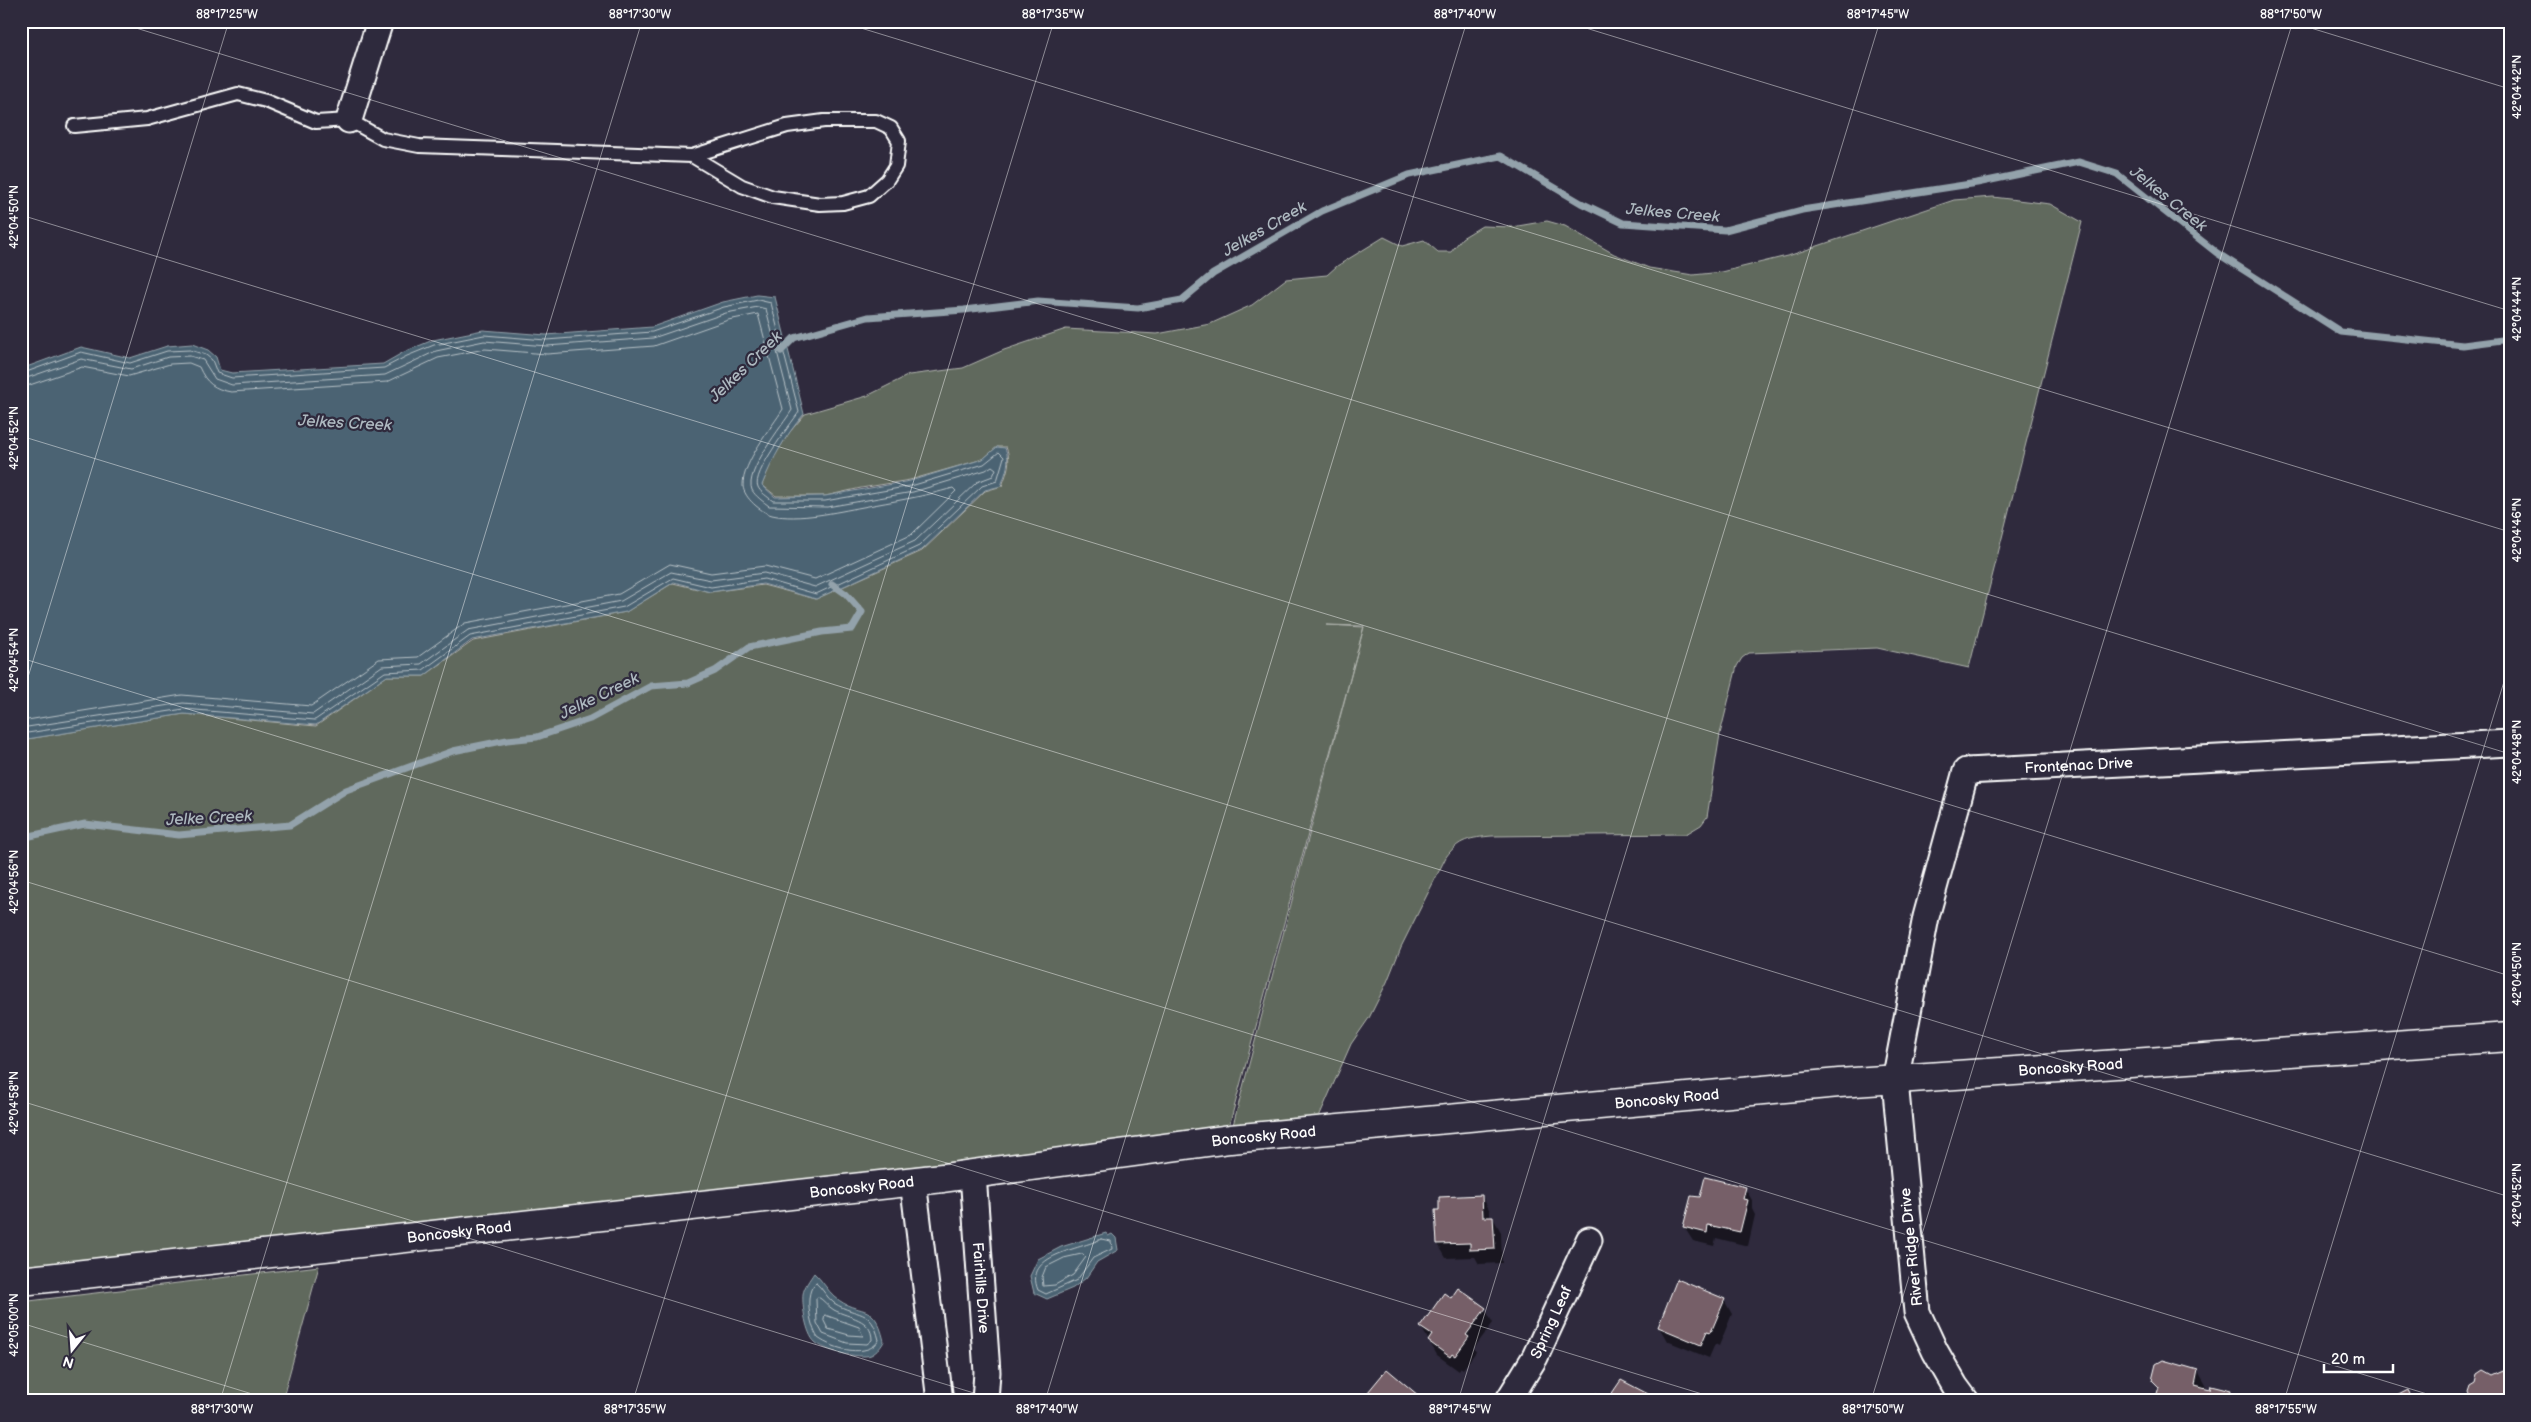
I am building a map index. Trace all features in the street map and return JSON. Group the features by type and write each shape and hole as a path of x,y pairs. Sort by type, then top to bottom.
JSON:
{"street":[{"path":"349,120 380,21"},
{"name":"Frontenac Drive","path":"1895,1081 1926,917 1966,771 2510,743"},
{"name":"Boncosky Road","path":"21,1281 973,1174 1230,1139 1839,1083 1895,1081 2060,1066 2510,1036"},
{"name":"River Ridge Drive","path":"1895,1081 1917,1312 1935,1351 1966,1401"},
{"name":"Fairhills Drive","path":"973,1174 988,1372 984,1401"},
{"path":"913,1181 936,1356 940,1401"},
{"name":"Spring Leaf","path":"1508,1401 1535,1357 1588,1240"}],"lane":[{"path":"74,126 147,119 238,94 266,101 316,122 349,120 383,139 419,146 692,156 787,126 824,121 876,121 892,128 899,141 896,166 887,180 869,196 843,203 793,202 773,197 742,186 692,156"}],"shaded area":[{"path":"1993,197 2050,204 2082,222 1969,668 1877,648 1749,653 1742,658 1737,666 1720,734 1707,817 1701,825 1686,834 1492,836 1471,839 1460,843 1446,857 1401,947 1387,982 1369,1018 1351,1044 1318,1119 1232,1129 1355,660 1228,1130 21,1270 21,740 184,714 316,726 387,676 424,676 473,641 626,612 673,583 710,592 763,585 816,599 922,551 985,491 1002,486 1006,476 1009,457 1006,447 997,447 983,459 910,480 825,496 776,496 762,485 772,460 789,433 805,414 867,396 909,375 963,368 1004,350 1066,329 1157,334 1210,324 1252,305 1286,279 1327,275 1337,266 1384,237 1402,246 1424,240 1438,252 1451,252 1462,238 1482,226 1512,227 1547,221 1565,226 1614,254 1649,268 1693,275 1722,272 1791,255 1954,200","holes":["1326,625 1364,626 1364,627"]},
{"path":"319,1266 282,1401 21,1401 21,1302"}],"water":[{"path":"757,295 775,297 804,414 780,448 762,485 775,497 825,496 910,481 983,459 997,447 1005,448 1008,457 1005,476 1001,486 985,490 922,550 816,599 763,584 710,592 674,582 626,612 472,640 424,676 387,676 316,725 184,714 21,740 21,369 81,347 130,358 167,346 192,344 208,350 216,357 220,370 232,373 383,364 404,352 433,340 483,330 546,335 652,327 723,302"},
{"path":"1106,1233 1108,1236 1112,1234 1116,1238 1118,1250 1097,1262 1086,1278 1073,1288 1047,1299 1034,1293 1030,1276 1038,1259 1061,1247"},
{"path":"814,1273 835,1297 851,1307 865,1311 876,1319 884,1341 881,1347 871,1355 859,1356 842,1353 820,1345 812,1338 805,1320 803,1294"}],"building":[{"path":"1705,1177 1746,1187 1743,1199 1748,1200 1740,1232 1708,1225 1707,1233 1683,1227 1691,1196 1700,1197"},
{"path":"1482,1195 1483,1217 1493,1217 1495,1249 1470,1250 1470,1243 1437,1244 1435,1210 1439,1210 1439,1197"},
{"path":"1677,1279 1725,1299 1711,1332 1707,1331 1701,1345 1658,1327"},
{"path":"1458,1288 1486,1308 1466,1335 1469,1337 1455,1356 1452,1354 1450,1357 1428,1341 1432,1335 1420,1327 1444,1293 1451,1298"},
{"path":"2163,1360 2198,1370 2195,1385 2210,1389 2211,1385 2231,1390 2230,1395 2237,1397 2236,1401 2155,1400 2159,1387 2152,1380 2156,1364"},
{"path":"2510,1368 2510,1401 2472,1401 2468,1392 2470,1386 2475,1383 2477,1375 2483,1371 2492,1376"},
{"path":"1387,1369 1425,1401 1366,1401 1363,1398"},
{"path":"1621,1380 1650,1395 1647,1401 1592,1401 1596,1393 1608,1399"},
{"path":"2408,1390 2413,1401 2387,1401"},
{"path":"2352,1395 2355,1401 2340,1401"},
{"path":"1194,1396 1195,1401 1178,1401"}],"waterway":[{"name":"Jelkes Creek","path":"781,351 794,338 868,317 964,310 1038,301 1138,308 1182,300 1213,274 1322,211 1409,175 1501,156 1581,203 1623,223 1725,230 1802,210 1977,183 2079,162 2117,174 2217,253 2341,332 2463,345 2510,339"},
{"name":"Jelke Creek","path":"21,838 85,824 179,835 290,825 346,790 453,751 507,740 537,737 590,719 651,686 688,683 715,671 749,647 822,632 852,629 862,612 846,594 832,584"}]}
